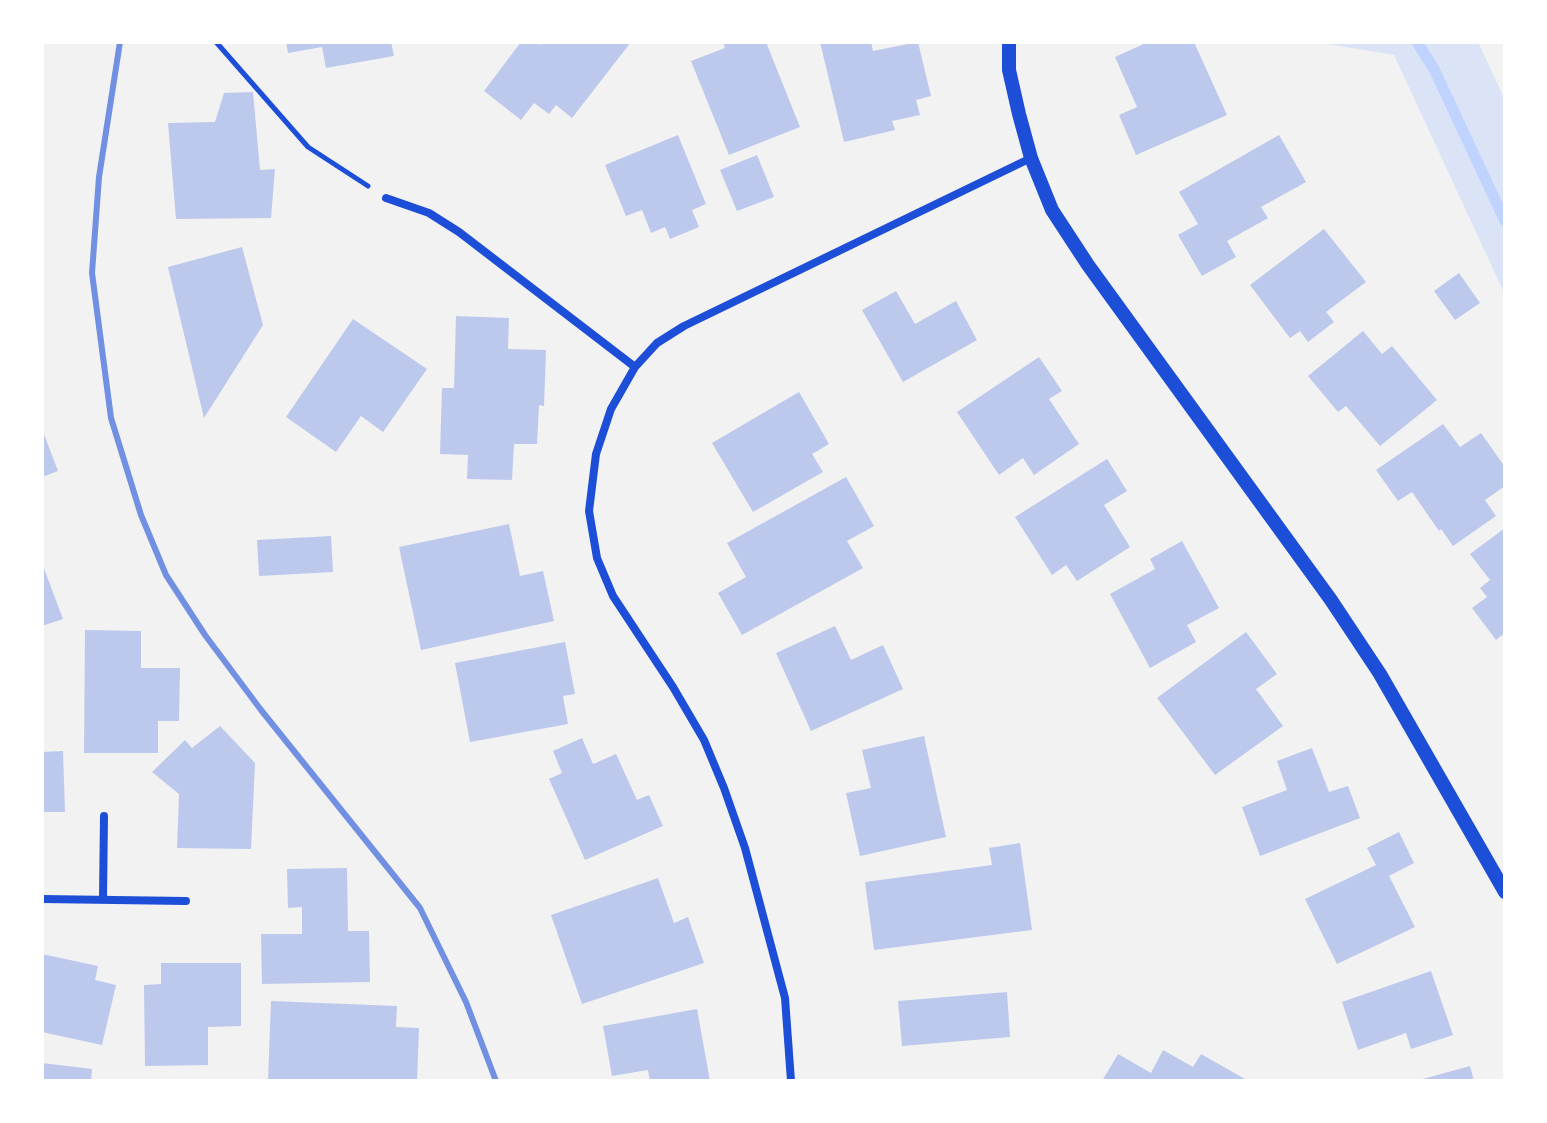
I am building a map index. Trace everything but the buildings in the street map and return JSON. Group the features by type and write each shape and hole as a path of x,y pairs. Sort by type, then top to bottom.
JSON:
{"street":[{"path":"1009,42 1009,70 1031,158 1052,210 1088,265 1331,600 1380,674 1505,892"},
{"path":"791,1081 785,998 745,848 724,788 704,740 613,596 597,558 589,511 596,454 611,409 635,367 657,343 684,326 1031,158"},
{"path":"386,198 429,213 459,232 635,367"},
{"path":"103,899 104,816"},
{"path":"42,899 186,901"}],"path":[{"path":"216,42 308,147 386,198"}],"shaded area":[{"path":"1315,42 1478,42 1505,100 1505,295 1394,55"}],"waterway":[{"path":"1417,42 1434,69 1505,221"}],"railway":[{"path":"120,42 99,177 92,273 111,418 141,515 166,575 205,635 261,710 420,908 466,1002 496,1081"}]}
